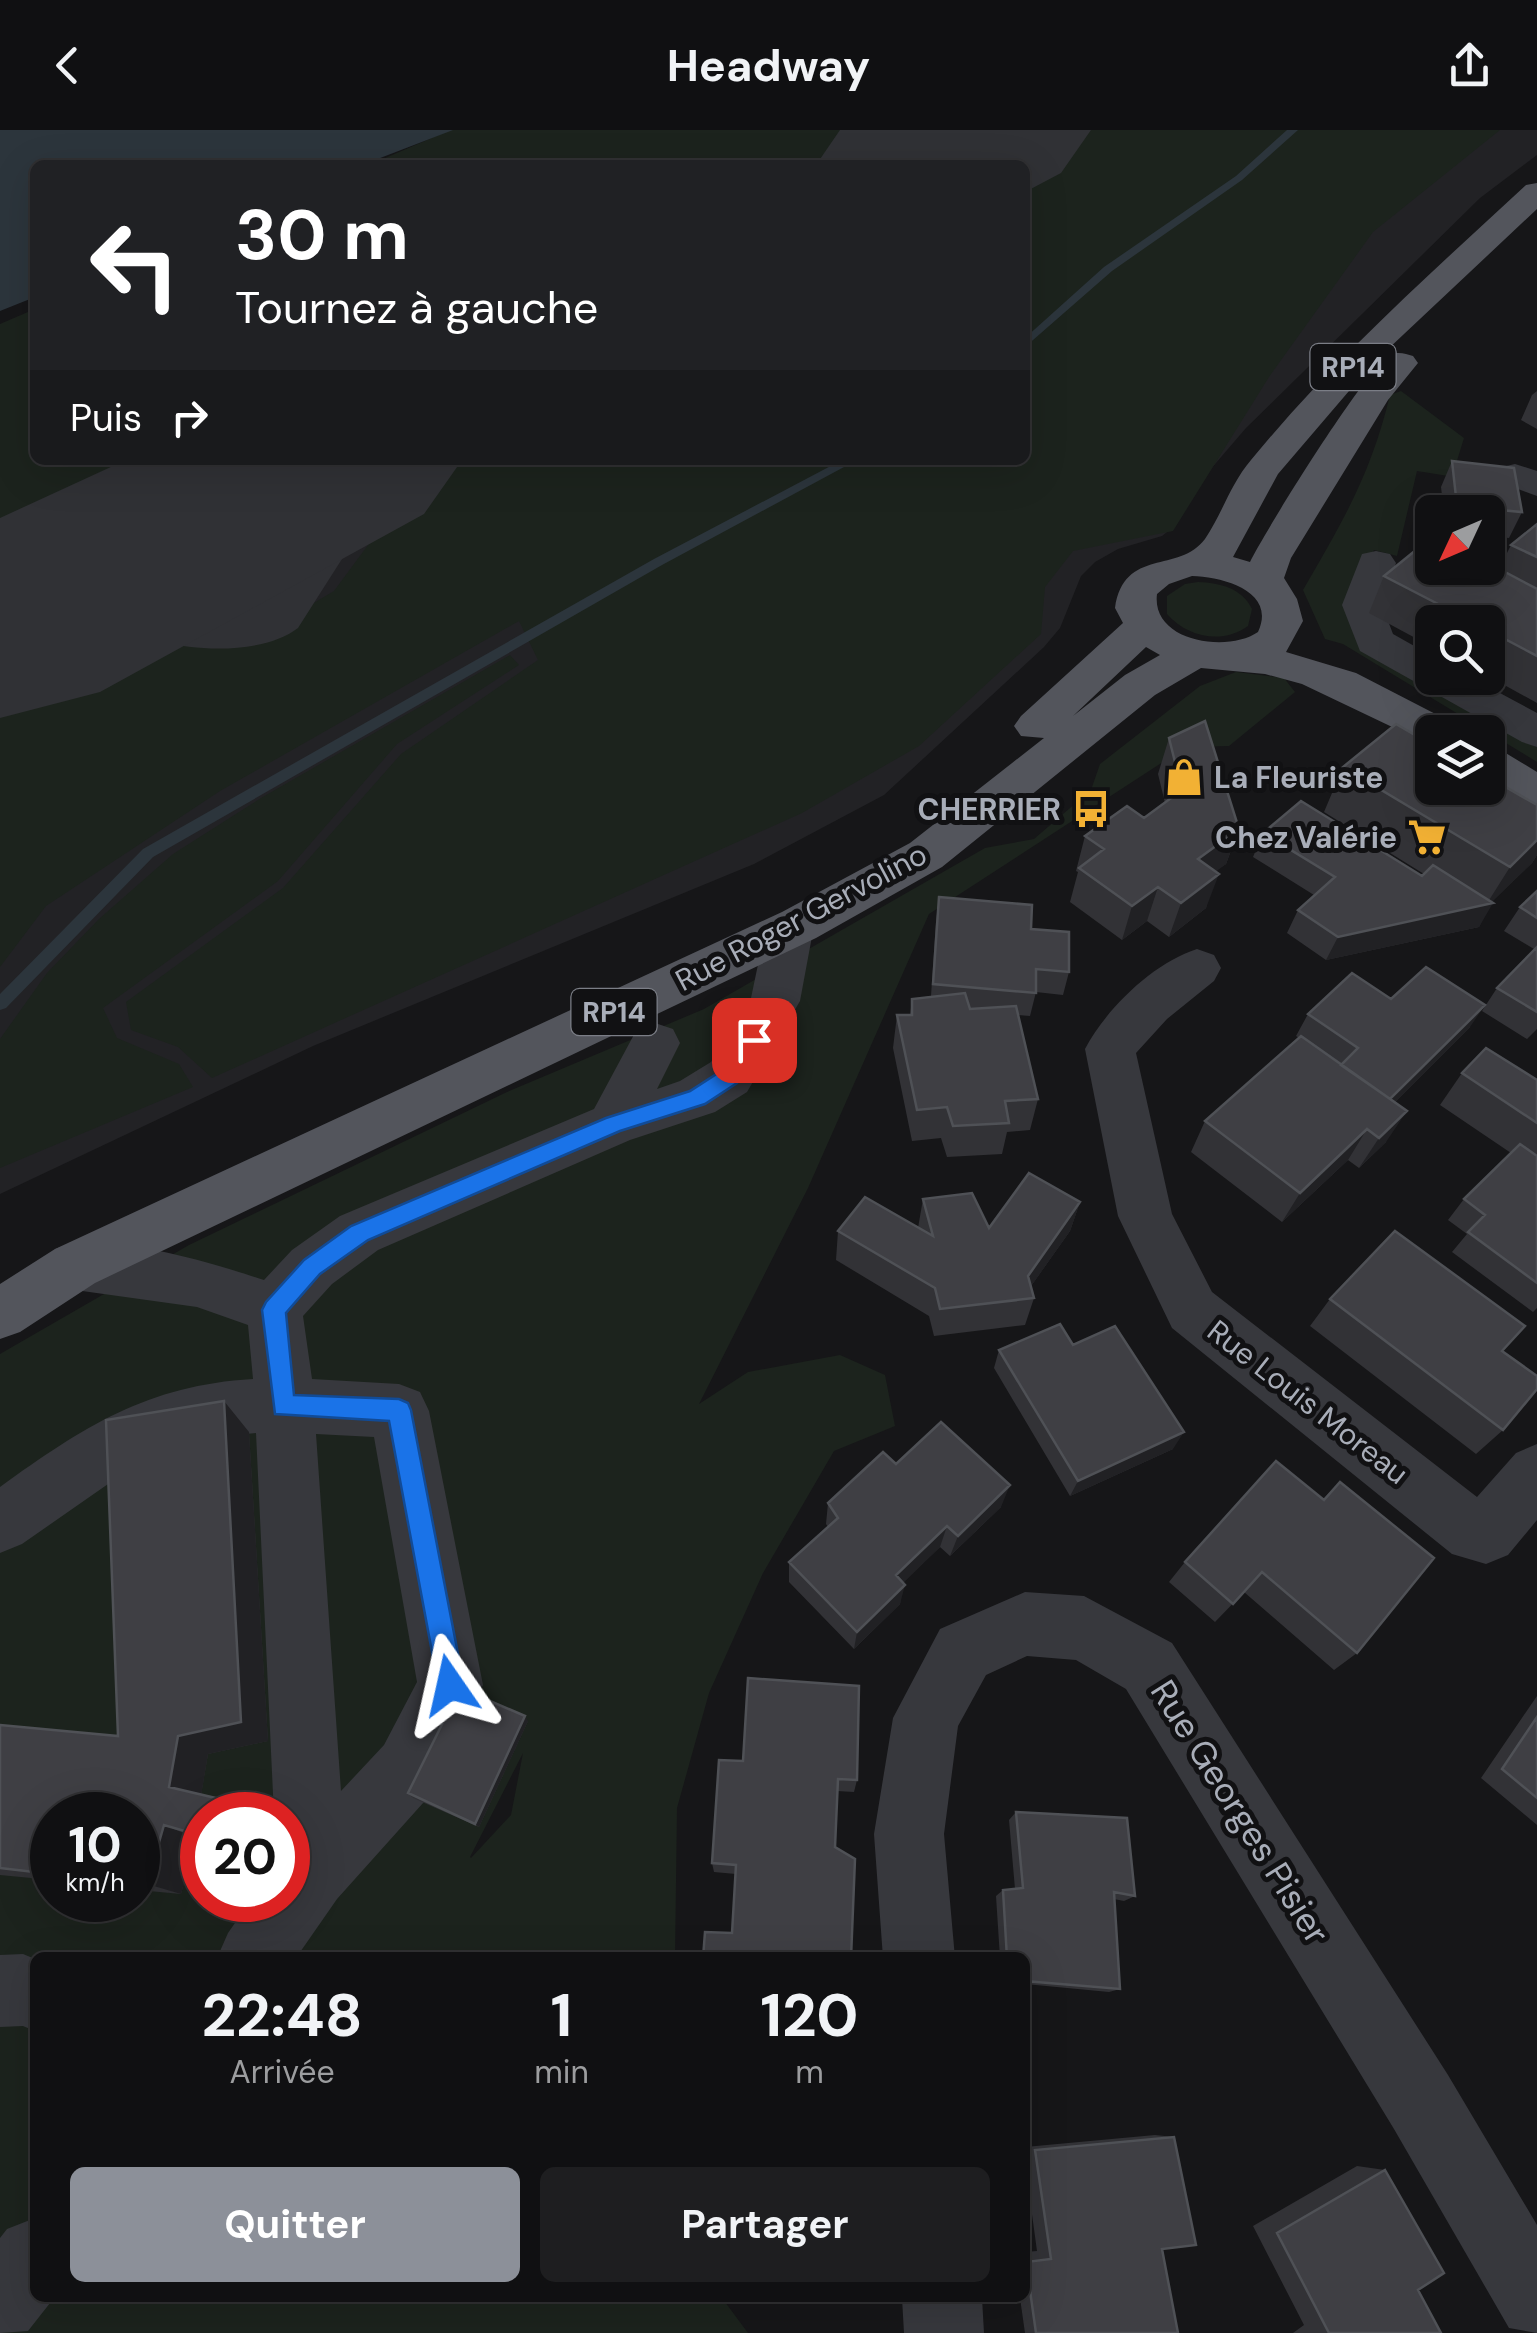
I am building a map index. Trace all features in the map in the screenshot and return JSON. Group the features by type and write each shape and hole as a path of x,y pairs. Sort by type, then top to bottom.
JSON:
{"main road":[{"name":"RP14","path":"1196,564 1218,550 1262,470 1337,384 1375,343 1537,192"},
{"name":"RP14","path":"1278,599 1264,578 1271,558 1373,394 1444,316 1537,225"},
{"path":"1415,719 1328,658 1278,599 1239,570 1196,564 1169,568 1140,586 1136,612 1144,626 1174,648 1216,656 1276,660 1312,670 1415,720"},
{"path":"1216,656 1257,652 1282,634 1286,620 1278,599"},
{"name":"Rue Roger Gervolino","path":"0,1270 344,1102 769,918 862,869 954,801 1144,626"},
{"name":"Rue Roger Gervolino","path":"0,1314 76,1266 789,930 926,855 1140,686 1216,656"},
{"path":"1505,773 1537,793"}],"street":[{"path":"1376,562 1362,605 1375,642 1415,664"},
{"path":"1471,695 1537,732"},
{"path":"312,1874 274,1310 312,1267 360,1233 613,1124 697,1098 729,1077 775,1000 789,930"},
{"name":"Rue Louis Moreau","path":"1197,968 1149,1004 1110,1049 1145,1216 1192,1310 1474,1533 1486,1534 1537,1473"},
{"path":"613,1124 654,1043"},
{"path":"76,1266 197,1282 274,1310"},
{"path":"0,1523 135,1431 198,1412 283,1406 399,1410 450,1685 408,1769 312,1874 257,1952"},
{"name":"Rue Georges Pisier","path":"918,1952 908,1834 926,1718 963,1652 1025,1624 1084,1628 1149,1666 1421,2102 1537,2300"},
{"path":"0,1991 30,1993"},
{"path":"942,2302 944,2333"}],"shaded area":[{"path":"0,130 453,130 375,160 30,160 30,299 0,311"},
{"path":"406,130 891,130 829,160 381,160 441,134"},
{"path":"481,130 1537,130 1537,155 1480,198 1246,428 1203,478 1177,524 1162,536 1118,549 1095,562 1081,576 1060,628 1044,647 884,795 754,864 313,1046 0,1194 0,333 30,442 30,465 1030,465 1030,160 410,160"},
{"path":"1090,130 1500,130 1373,232 1269,377 1173,531 1073,551 1045,587 1041,634 919,746 802,813 212,1078 178,1047 131,1030 126,1002 283,888 401,754 538,660 519,621 220,791 46,906 0,967 0,705 104,648 253,639 334,591 408,491 457,465 1030,465 1030,161"},
{"path":"30,311 30,465 200,465 0,561 0,324"},
{"path":"1401,391 1464,438 1456,464 1486,482 1417,471 1397,556 1374,550 1362,571 1370,647 1415,674 1415,688 1343,644 1325,639 1303,590 1365,473 1390,395"},
{"path":"1185,584 1222,585 1242,596 1252,609 1248,626 1216,637 1195,633 1175,622 1167,614 1167,596"},
{"path":"510,655 519,665 397,744 278,881 103,1008 117,1038 179,1064 193,1087 0,1168 0,1039 47,973 99,919 173,854 261,798"},
{"path":"1236,672 1284,678 1295,692 1229,746 1186,747 929,914 808,1188 699,1404 748,1372 840,1355 885,1375 895,1426 834,1451 763,1573 709,1693 677,1808 675,1952 30,1952 30,2302 725,2302 748,2333 0,2333 0,1354 189,1245 507,1092 704,1009 985,848 1034,839 1091,790 1100,764 1200,686","holes":["523,1753 511,1815 470,1857"]},
{"path":"1427,695 1450,695 1484,715 1460,715"},
{"path":"1505,728 1537,747 1537,762 1505,743"}],"building":[{"path":"1452,461 1514,468 1522,512 1505,510 1505,495 1456,495"},
{"path":"1537,524 1537,557 1511,545"},
{"path":"1415,551 1415,585 1505,585 1505,572 1537,589 1537,656 1505,639 1505,605 1440,605 1384,576"},
{"path":"1205,721 1239,829 1198,859 1219,874 1181,903 1158,887 1132,906 1079,868 1104,849 1085,836 1127,806 1144,818 1182,790 1169,738"},
{"path":"1396,724 1415,735 1415,805 1505,805 1505,787 1537,805 1537,840 1510,867 1343,767"},
{"path":"1301,801 1422,876 1433,865 1493,903 1338,937 1298,910 1335,877 1263,833"},
{"path":"1537,891 1537,918 1520,907"},
{"path":"939,897 1032,905 1031,929 1069,932 1069,972 1036,969 1036,993 933,984"},
{"path":"1537,947 1537,1012 1497,988"},
{"path":"1426,967 1485,1005 1390,1099 1341,1065 1358,1048 1308,1014 1352,973 1391,999"},
{"path":"965,993 970,1009 1016,1006 1038,1099 1005,1101 1009,1123 953,1126 947,1107 917,1110 897,1015 912,1015 912,999"},
{"path":"1301,1036 1407,1111 1379,1138 1367,1129 1300,1193 1205,1121"},
{"path":"1486,1048 1537,1080 1537,1123 1462,1073"},
{"path":"1520,1144 1537,1156 1537,1283 1468,1232 1485,1215 1464,1199"},
{"path":"1029,1173 1080,1202 1028,1276 1034,1298 940,1309 935,1288 838,1231 865,1197 933,1236 923,1199 972,1193 989,1228"},
{"path":"1395,1231 1525,1326 1502,1351 1537,1376 1537,1389 1503,1430 1330,1299"},
{"path":"1060,1324 1073,1345 1115,1326 1184,1432 1078,1481 999,1350"},
{"path":"224,1401 241,1722 178,1736 169,1787 190,1792 180,1792 180,1830 164,1825 160,1839 160,1792 30,1792 30,1871 0,1868 0,1725 118,1736 106,1420"},
{"path":"941,1422 1010,1485 958,1536 947,1526 896,1575 905,1585 857,1632 789,1562 838,1518 828,1503 883,1452 896,1464"},
{"path":"1276,1461 1324,1500 1340,1482 1434,1558 1357,1653 1262,1572 1233,1604 1185,1562"},
{"path":"748,1678 859,1686 857,1780 838,1779 835,1847 855,1859 851,1952 703,1952 705,1932 732,1933 736,1865 712,1863 719,1760 743,1761"},
{"path":"460,1688 525,1716 475,1824 408,1793"},
{"path":"1537,1717 1537,1798 1502,1769"},
{"path":"1016,1812 1127,1818 1135,1896 1114,1892 1120,1989 1030,1981 1030,1952 1007,1952 1003,1890 1023,1888"},
{"path":"1174,2137 1196,2245 1162,2249 1178,2333 1036,2333 1030,2262 1051,2259 1035,2150"},
{"path":"1385,2170 1444,2273 1418,2290 1441,2333 1329,2333 1277,2233"}],"waterway":[{"path":"1030,339 1108,269 1239,178 1293,130"},
{"path":"0,1004 148,853 658,562 842,465"}],"taxiway":[{"path":"238,509 179,522 155,537 138,562 143,587 166,604 193,612 250,609 258,603 351,465"}],"runway":[{"path":"930,160 990,130"},
{"path":"0,628 324,465"}],"place":[{"name":"La Fleuriste","path":"1184,777"},
{"name":"CHERRIER","path":"1091,809"},
{"name":"Chez Valérie","path":"1427,837"}],"route":[{"path":"450,1685 399,1410 283,1406 274,1310 312,1267 360,1233 613,1124 697,1098 729,1077 754,1040"}]}
